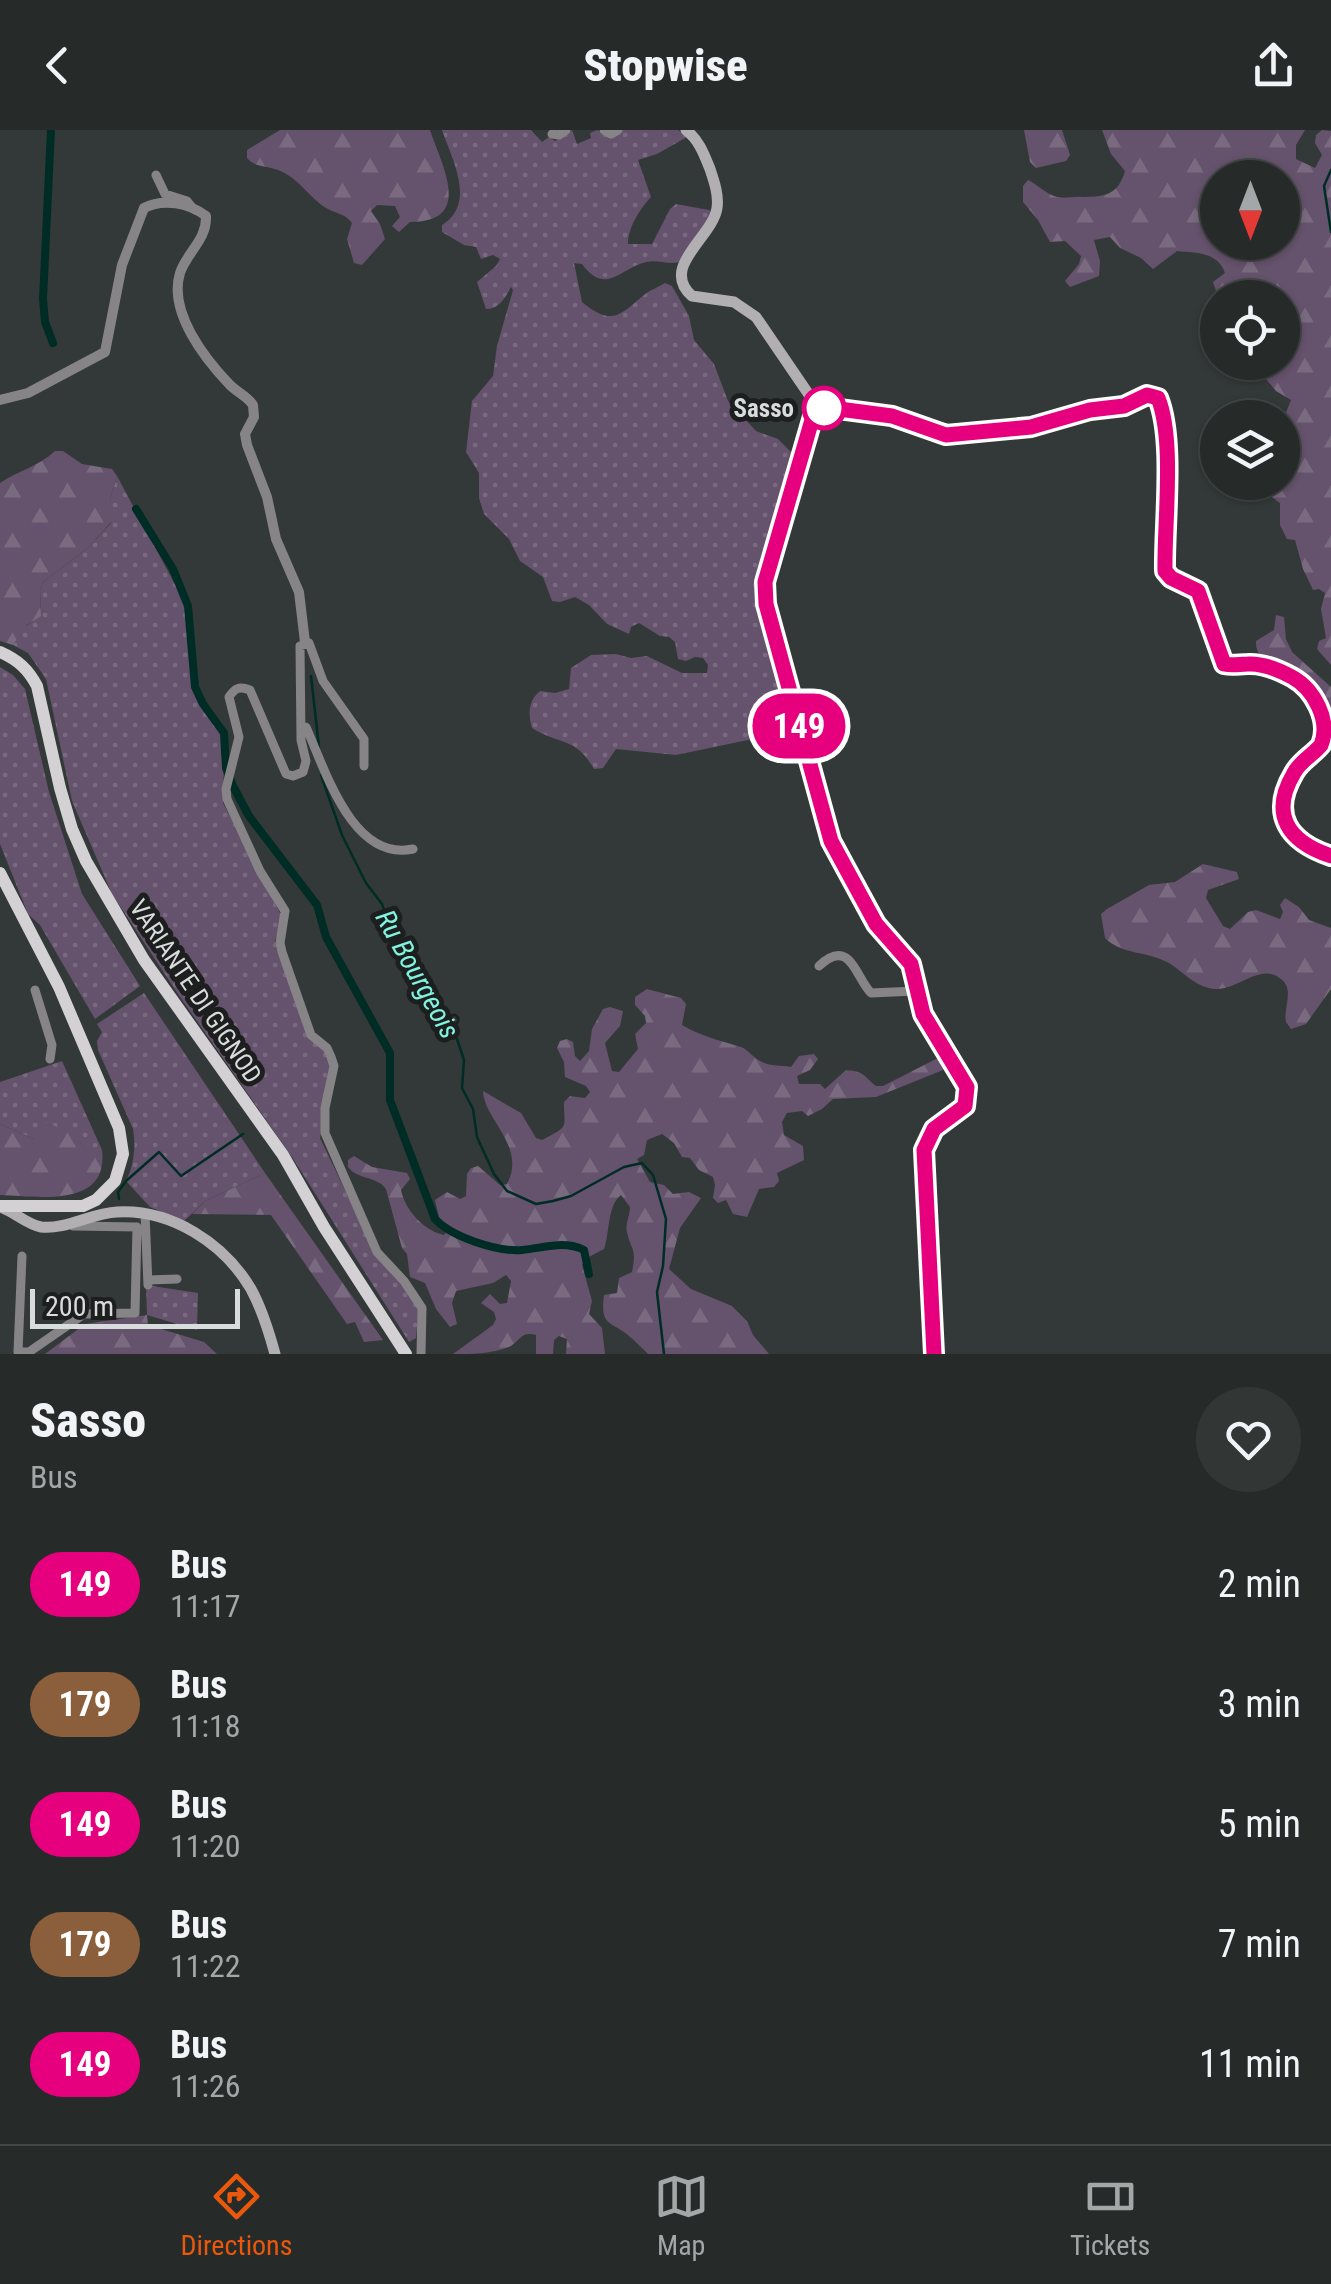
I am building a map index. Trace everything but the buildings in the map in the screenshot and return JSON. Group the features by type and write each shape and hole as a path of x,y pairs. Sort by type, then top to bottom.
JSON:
{"main road":[{"path":"693,134 716,188 718,206 683,265 681,276 686,291 700,300 741,304 756,316 816,406 765,582 766,604 831,841 876,924 911,964 923,1014 968,1093 965,1106 934,1129 924,1150 934,1354"},
{"name":"VARIANTE DI GIGNOD","path":"0,652 16,659 37,686 72,829 114,911 144,960 283,1155 402,1350"},
{"path":"0,873 67,1023 116,1149 110,1174 92,1193 80,1198 0,1204"},
{"path":"7,889 60,987 123,1140 120,1169 105,1193 83,1206 36,1209 32,1213 36,1226"},
{"path":"0,1204 46,1208"},
{"path":"0,1204 36,1226 55,1226 94,1214 145,1214 183,1225 201,1236 237,1270 251,1290 276,1354"},
{"path":"20,1207 36,1226"}],"street":[{"path":"552,134 566,130"},
{"path":"604,130 611,134 618,130"},
{"path":"156,174 165,194 187,201 192,208"},
{"path":"0,400 28,393 105,352 122,266 144,208 155,202 192,208 206,216 206,228 181,270 181,307 197,343 227,382 253,406 254,417 244,434 246,446 267,497 276,539 299,592 305,642"},
{"path":"816,406 892,416 946,435 959,435 1031,427 1090,410 1124,406 1147,395 1158,398 1165,421 1166,445 1165,571 1198,591 1224,664 1250,664 1282,672 1305,685 1326,710 1327,738 1292,775 1284,820 1302,844 1331,856"},
{"path":"305,642 300,646 302,748 306,762 303,772 286,774 250,690 235,689 230,698 239,737 230,777 229,805 260,871 285,912 280,943 311,1036 332,1057 325,1134 377,1252 422,1308 421,1354"},
{"path":"305,642 312,646 331,696 364,739 364,766"},
{"path":"302,726 306,727 326,776 364,835 375,844 403,851 413,849"},
{"path":"819,966 826,959 845,957 852,961 871,993 916,991"},
{"path":"34,990 52,1045 50,1059"},
{"path":"145,1214 148,1282 177,1279"},
{"path":"22,1256 18,1352 29,1352 84,1314 135,1313 137,1227 55,1226"}],"green space":[{"path":"280,130 430,130 446,174 448,202 442,212 430,219 410,222 399,232 392,226 400,217 395,206 377,205 371,211 385,239 362,265 354,263 347,239 352,223 349,219 323,206 285,173 247,158 247,150"},
{"path":"442,130 531,130 542,142 549,137 555,141 572,130 577,144 591,138 590,133 597,130 611,138 620,130 678,130 687,137 638,160 651,197 635,219 628,244 652,244 676,204 709,210 712,213 679,262 646,262 606,279 574,263 582,302 608,316 622,313 665,283 672,286 689,316 694,340 714,364 728,401 756,431 778,439 794,455 760,587 781,694 786,693 796,736 762,737 676,755 616,749 603,768 594,769 574,746 532,728 530,708 536,695 540,691 555,693 569,689 571,668 591,655 647,656 682,673 707,673 708,665 703,658 678,659 675,642 639,623 631,627 629,634 607,624 575,597 552,601 543,577 520,561 509,539 484,514 479,498 479,473 466,452 472,401 493,376 513,290 511,287 498,305 486,309 477,282 500,259 493,255 481,259 476,247 464,245 442,232 442,225 458,205 460,193 456,167"},
{"path":"1024,130 1062,130 1070,155 1066,161 1036,168 1030,162"},
{"path":"1102,130 1305,130 1296,145 1298,160 1200,160 1200,253 1177,251 1153,269 1110,237 1094,240 1100,261 1099,276 1070,287 1065,281 1081,256 1065,241 1050,242 1023,202 1023,186 1028,180 1060,198 1104,195 1119,185 1125,171 1111,154"},
{"path":"1322,130 1331,131 1331,665 1317,649 1319,641 1326,638 1321,609 1325,593 1313,590 1295,540 1287,539 1280,525 1280,503 1276,500 1300,500 1300,400 1291,400 1276,391 1267,380 1300,380 1300,280 1216,280 1225,273 1217,261 1300,260 1300,161 1315,168 1322,155 1315,143 1316,135"},
{"path":"55,451 63,451 82,464 112,469 117,476 110,499 113,520 88,548 43,582 41,616 27,625 13,645 0,641 0,483"},
{"path":"117,476 186,605 193,684 224,735 223,803 282,917 275,940 277,951 304,1023 331,1068 320,1138 374,1251 419,1307 416,1338 409,1342 292,1157 112,894 72,801 46,679 28,653 13,645 25,627 41,615 43,582 88,548 111,523 110,499"},
{"path":"1276,615 1284,617 1292,652 1331,687 1331,716 1306,703 1299,677 1260,655 1256,641 1274,630"},
{"path":"0,667 25,689 49,792 82,894 140,986 95,1019 40,925 28,914 0,844"},
{"path":"1203,864 1237,872 1239,879 1208,890 1206,898 1223,926 1230,929 1248,912 1256,910 1280,919 1280,905 1285,898 1309,920 1331,928 1331,989 1306,1024 1291,1029 1286,1022 1287,988 1273,975 1257,975 1224,988 1209,988 1169,963 1119,947 1105,938 1101,914 1107,909 1149,885 1175,882"},
{"path":"647,989 681,998 686,1004 682,1025 741,1047 764,1063 791,1067 799,1056 814,1054 818,1059 810,1070 797,1076 799,1084 820,1084 825,1089 846,1070 861,1073 876,1086 883,1086 936,1059 947,1064 943,1070 876,1097 833,1099 808,1116 802,1111 787,1113 782,1122 784,1135 803,1146 804,1160 777,1173 779,1181 774,1187 759,1189 747,1217 733,1214 726,1200 718,1203 713,1198 713,1177 699,1170 690,1158 682,1157 674,1143 662,1134 647,1140 644,1155 637,1159 650,1182 664,1185 673,1194 689,1192 701,1198 680,1228 669,1269 691,1289 732,1306 769,1354 648,1354 608,1322 604,1295 617,1293 619,1278 632,1272 633,1264 627,1229 630,1207 621,1195 611,1212 604,1249 585,1259 582,1265 592,1301 589,1314 602,1328 605,1354 566,1354 567,1339 559,1336 554,1340 553,1354 536,1354 536,1335 531,1334 502,1349 453,1354 493,1325 494,1312 481,1303 490,1294 500,1304 507,1303 511,1281 506,1275 493,1283 456,1291 452,1303 457,1324 450,1327 436,1309 425,1283 410,1277 407,1254 386,1189 352,1171 348,1160 354,1156 372,1167 407,1173 410,1179 401,1190 407,1205 423,1224 444,1235 449,1229 439,1217 435,1200 447,1192 460,1199 466,1196 471,1168 478,1166 500,1185 507,1184 512,1170 508,1146 483,1091 521,1113 536,1138 542,1140 557,1132 564,1126 564,1102 570,1096 585,1098 590,1092 586,1086 565,1077 564,1062 557,1048 560,1041 573,1042 580,1061 589,1051 592,1029 603,1009 623,1011 620,1026 605,1043 612,1071 619,1072 638,1049 635,1034 646,1023 635,1005 635,997"},
{"path":"144,993 265,1173 205,1201 184,1221 150,1207 126,1181 134,1156 133,1129 98,1050 102,1032 97,1024"},
{"path":"62,1061 102,1150 90,1155 80,1142 34,1139 0,1124 0,1082"},
{"path":"46,1122 82,1138 80,1142 90,1154 102,1150 101,1169 94,1182 68,1195 0,1195 0,1124 34,1139"},
{"path":"265,1173 383,1340 364,1342 355,1322 347,1324 271,1215 192,1214 205,1201"},
{"path":"146,1285 198,1293 197,1330 147,1315"},
{"path":"147,1315 148,1325 204,1342 217,1354 45,1354 85,1324"}],"waterway":[{"path":"51,130 43,299 45,322 53,343"},
{"path":"1331,170 1324,186 1331,232"},
{"path":"136,509 173,569 188,606 195,687 224,733 226,768 233,786 249,816 317,905 326,937 390,1053 390,1100 435,1219 463,1237 500,1249 576,1247 584,1250 589,1274"},
{"name":"Ru Bourgeois","path":"311,676 319,747"},
{"name":"Ru Bourgeois","path":"321,775 342,835 366,883 382,904 398,950 424,998 456,1036 464,1060 462,1088 473,1109 477,1137 494,1174 507,1191 536,1204 571,1196 624,1167 642,1163 653,1175 666,1219 657,1292 664,1354"},
{"path":"119,1199 118,1192 126,1181 159,1152 181,1176 243,1134"}],"bus line":[{"name":"149","path":"934,1354 923,1158 925,1143 934,1129 965,1106 967,1087 923,1014 911,964 876,924 831,841 764,594 816,406 892,416 946,435 1031,427 1090,410 1124,406 1147,395 1158,398 1165,421 1166,445 1165,571 1198,591 1224,664 1268,666 1282,672 1316,694 1326,710 1327,738 1292,775 1284,820 1302,844 1331,856"}],"place":[{"name":"Sasso","path":"824,408"}]}
